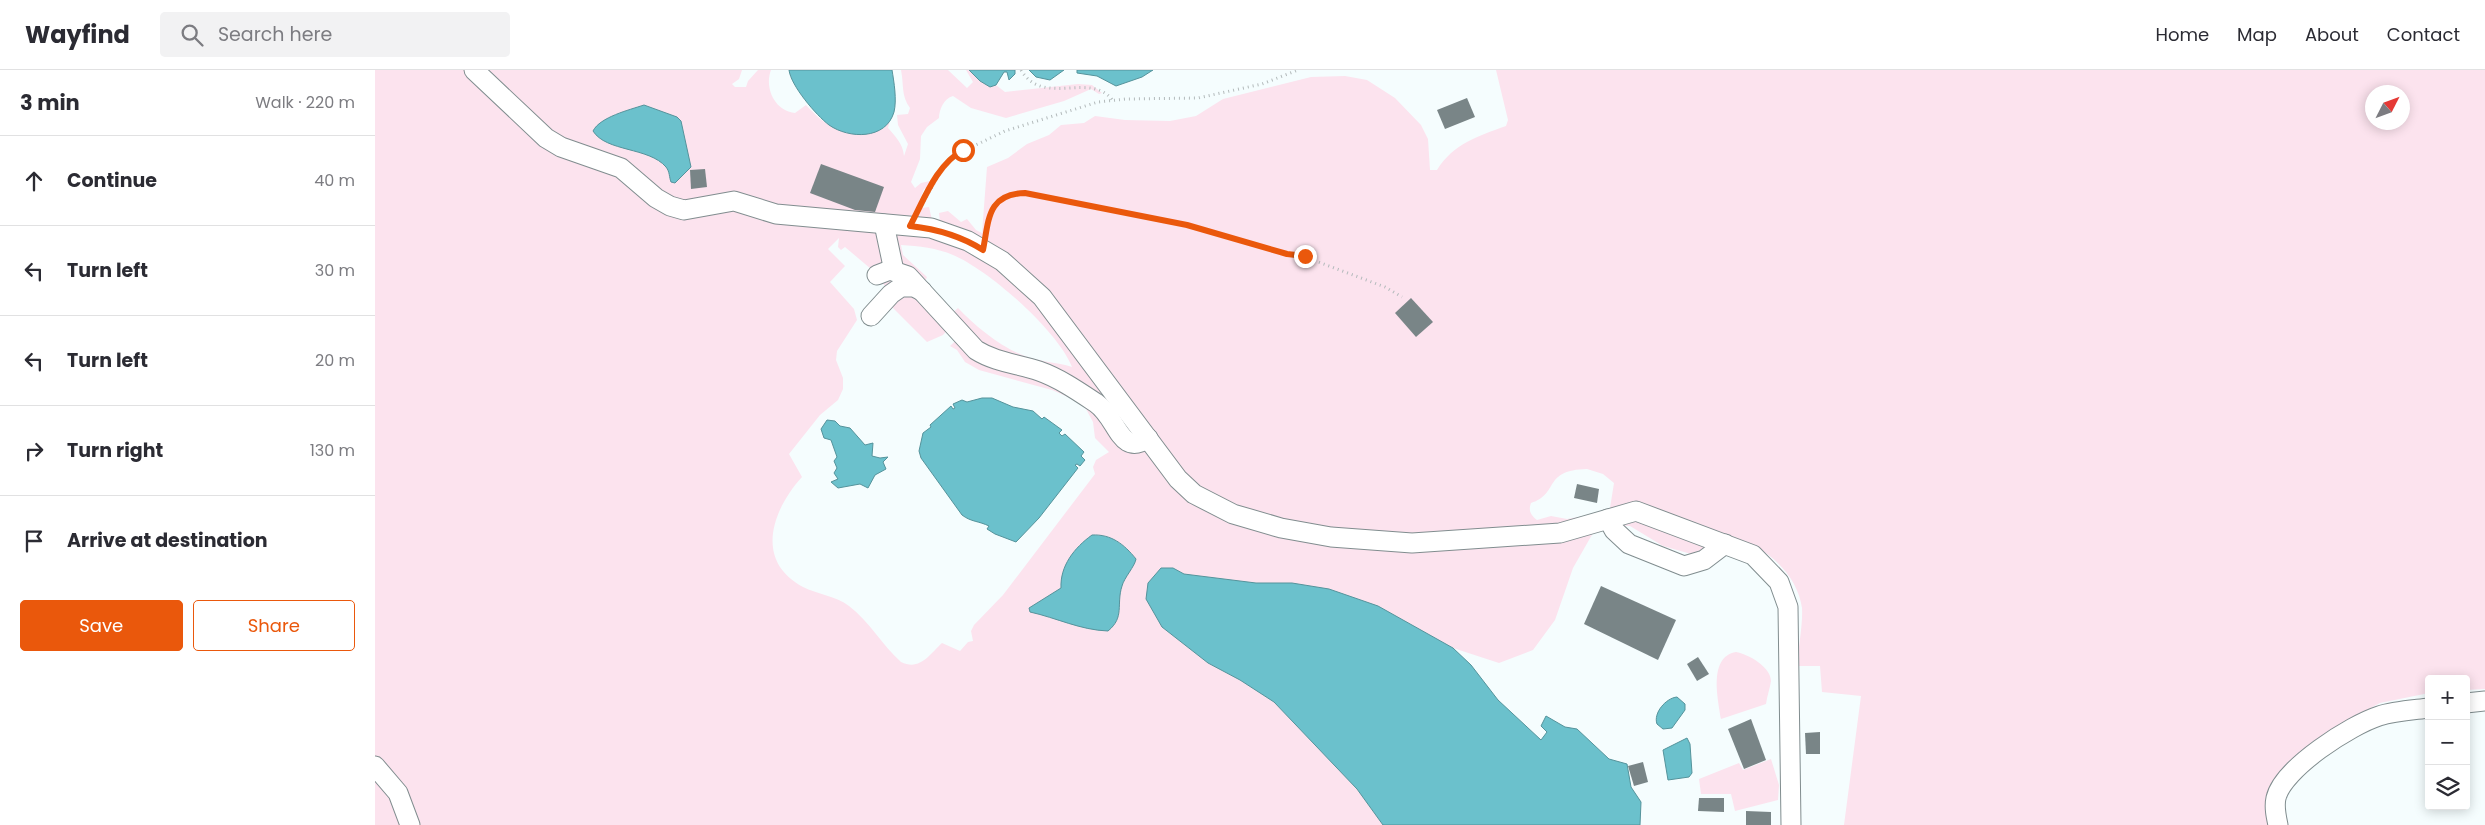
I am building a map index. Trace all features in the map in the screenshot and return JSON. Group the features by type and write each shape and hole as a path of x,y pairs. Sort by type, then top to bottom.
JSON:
{"street":[{"path":"474,70 546,138 561,147 621,168 656,198 670,206 684,210 734,201 776,214 931,228 968,241 1002,261 1042,297 1178,479 1194,494 1233,514 1281,528 1323,536 1412,542 1560,532 1636,511 1753,555 1762,562 1779,582 1788,607 1791,825"},
{"path":"884,224 885,272 908,276 976,350 985,356 1041,372 1077,391 1099,405 1114,422 1126,442 1131,445 1136,445 1148,438"},
{"path":"871,316 891,294 901,287 922,291"},
{"path":"1609,518 1614,530 1629,544 1684,566 1705,560 1725,544"},
{"path":"2470,703 2485,701"},
{"path":"2278,825 2275,814 2277,797 2287,778 2308,760 2351,728 2380,715 2425,709"},
{"path":"375,766 398,793 410,825"}],"path":[{"path":"1021,70 1032,83 1043,85 1059,83"},
{"path":"910,226 941,171 955,154 1005,131 1061,113 1113,100 1198,98 1262,84 1298,70"},
{"path":"1100,85 1113,100"},
{"path":"983,250 990,214 998,200 1013,193 1025,193 1187,225 1287,254 1305,256 1385,287 1402,297"}],"shaded area":[{"path":"375,70 742,70 739,79 732,84 735,87 746,87 748,81 758,70 771,70 769,77 770,91 773,98 782,108 795,113 806,105 832,127 849,131 883,129 890,120 888,128 901,144 904,156 908,144 898,125 897,115 908,114 910,108 904,95 901,70 948,70 967,88 973,82 966,70 969,70 980,81 990,87 996,85 1005,92 1078,84 1092,85 1102,93 1099,94 1091,89 1064,101 1006,118 971,108 953,96 945,102 941,108 939,118 927,127 921,136 920,159 911,182 915,188 921,183 930,181 930,186 924,189 919,201 922,208 929,207 932,220 940,223 939,213 948,211 961,222 967,219 976,230 982,233 987,167 1008,158 1027,144 1049,135 1061,125 1084,123 1095,116 1125,120 1170,121 1196,116 1223,99 1311,77 1345,76 1367,80 1395,98 1421,125 1428,139 1430,170 1437,170 1443,161 1458,147 1476,137 1506,126 1508,120 1496,70 2485,70 2485,689 2470,690 2470,675 2425,675 2425,694 2380,703 2342,723 2312,742 2285,766 2273,825 1844,825 1861,696 1822,692 1820,666 1797,666 1802,622 1799,594 1785,570 1775,560 1763,551 1738,540 1725,537 1711,547 1691,554 1663,546 1630,526 1612,525 1593,533 1573,568 1555,620 1533,650 1499,663 1453,648 1378,606 1292,583 1256,583 1184,574 1173,568 1161,569 1162,627 1208,663 1240,680 1274,702 1357,789 1383,825 375,825","holes":["839,238 838,247 841,250 845,247 871,269 895,298 889,304 927,342 943,335 950,327 924,284 927,277 903,255 901,245 928,248 953,255 985,274 1003,288 1021,303 1053,336 1072,367 1037,360 1007,348 989,336 958,308 951,314 967,330 950,346 957,350 965,362 979,370 1052,390 1077,401 1086,409 1093,422 1095,438 1109,452 1096,460 1093,467 1095,474 1003,595 974,625 971,631 973,641 968,642 960,651 942,643 928,657 914,665 901,662 849,606 803,587 788,576 778,563 773,549 776,519 791,490 802,477 789,454 820,415 838,400 843,389 843,378 836,360 837,351 857,320 854,309 830,282 845,266 828,249","1587,469 1603,474 1614,483 1610,508 1607,512 1567,519 1551,516 1537,520 1533,516 1530,508 1531,503 1546,494 1557,478 1563,473"]},
{"path":"1736,652 1747,655 1758,662 1770,676 1771,681 1766,704 1721,719 1717,690 1718,670 1721,662 1727,655"},
{"path":"1771,759 1779,785 1778,800 1735,811 1731,794 1701,794 1699,779 1739,763 1743,770"}],"water":[{"path":"789,70 892,70 895,107 890,121 883,128 866,134 846,133 837,130 829,125 805,100 794,84"},
{"path":"969,70 1015,70 1015,74 1009,80 1007,72 1004,72 996,85 990,87 980,81"},
{"path":"1029,70 1064,70 1050,80 1036,77"},
{"path":"1077,70 1153,70 1142,77 1116,86 1097,76 1077,73"},
{"path":"644,105 677,117 681,121 691,167 675,183 671,182 666,167 659,161 639,152 607,143 593,131 608,118"},
{"path":"982,398 992,398 1013,407 1033,411 1042,419 1044,417 1062,430 1059,433 1062,436 1065,434 1084,452 1081,456 1085,460 1080,466 1075,465 1078,468 1039,518 1016,542 995,534 987,529 989,526 962,515 921,458 919,451 923,433 951,406 953,409 955,408 953,404 962,400 967,402"},
{"path":"827,420 835,421 840,426 850,428 865,445 873,443 872,456 888,457 883,462 886,469 875,475 868,488 860,484 838,488 831,482 838,479 834,473 837,468 834,461 837,457 831,440 824,438 821,429"},
{"path":"1092,535 1105,536 1117,541 1136,559 1122,586 1117,621 1113,626 1108,631 1098,630 1030,612 1029,608 1061,588 1063,572 1069,558"},
{"path":"1161,568 1173,568 1184,574 1256,583 1292,583 1329,589 1378,606 1453,648 1471,665 1498,700 1541,740 1547,732 1541,726 1546,716 1565,727 1577,729 1609,759 1627,764 1631,787 1641,802 1640,825 1383,825 1357,789 1274,702 1240,680 1208,663 1162,627 1146,599 1148,583"},
{"path":"1677,697 1685,704 1685,710 1672,728 1663,729 1657,724 1657,715 1665,703"},
{"path":"1687,738 1690,744 1692,773 1689,777 1668,780 1663,750"}],"building":[{"path":"1467,98 1475,117 1445,129 1437,110"},
{"path":"821,164 884,187 875,212 855,210 810,193"},
{"path":"705,169 707,187 691,189 690,170"},
{"path":"1411,298 1433,322 1416,337 1395,313"},
{"path":"1577,484 1599,489 1597,503 1574,498"},
{"path":"1601,586 1676,620 1658,660 1584,624"},
{"path":"1698,657 1709,674 1697,681 1687,664"},
{"path":"1751,719 1766,760 1744,769 1728,729"},
{"path":"1820,732 1820,754 1806,754 1805,733"},
{"path":"1643,762 1648,782 1634,786 1628,766"},
{"path":"1699,798 1724,798 1724,812 1698,811"},
{"path":"1746,811 1771,812 1771,825 1746,825"}],"route":[{"path":"963,150 955,154 941,171 910,226 931,228 968,241 983,250 990,214 998,200 1013,193 1025,193 1139,214 1187,225 1287,254 1305,256"}]}
